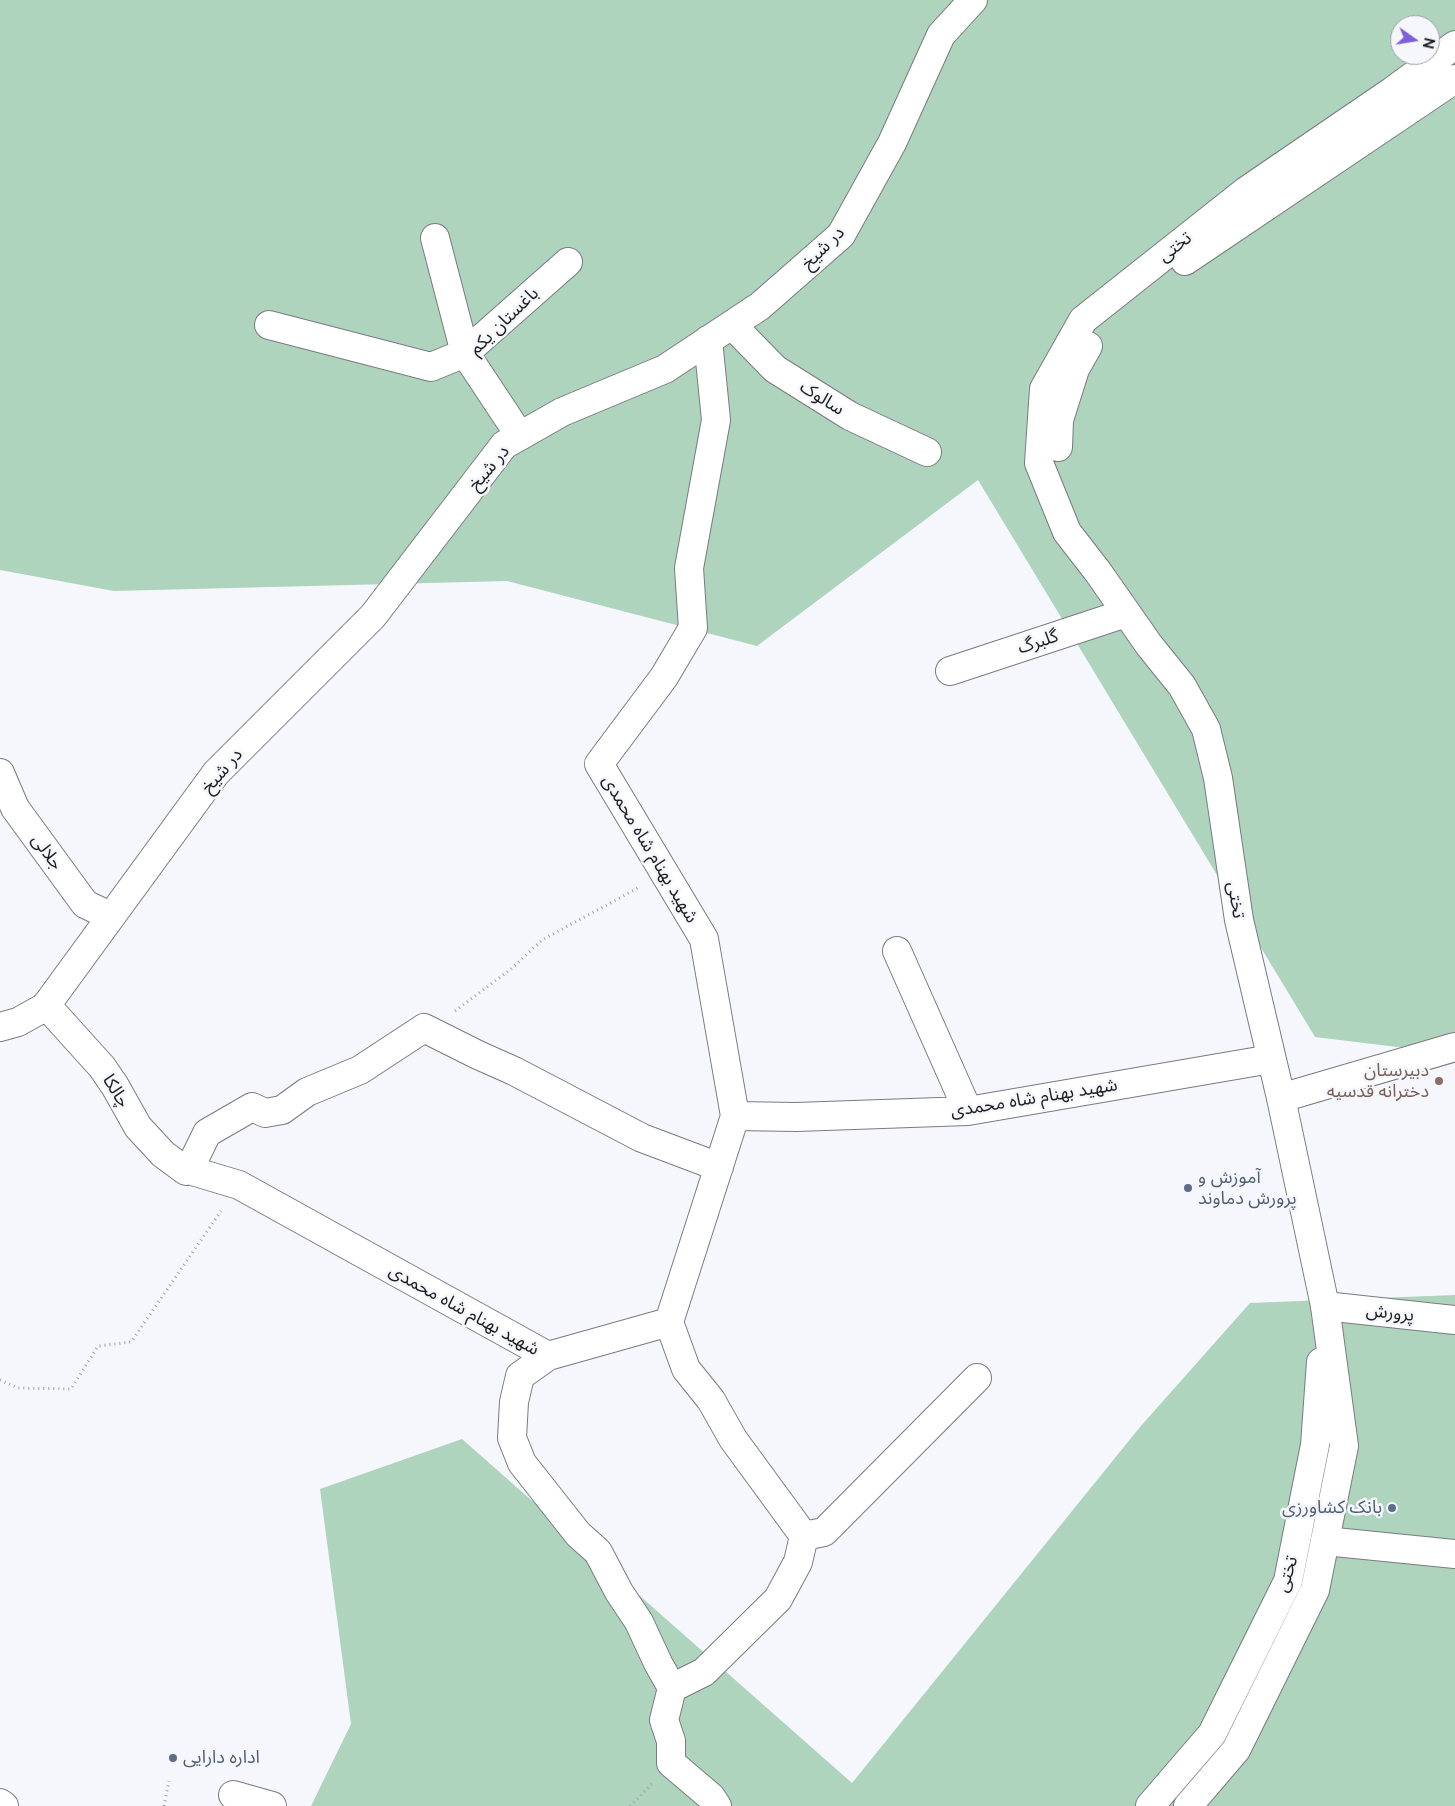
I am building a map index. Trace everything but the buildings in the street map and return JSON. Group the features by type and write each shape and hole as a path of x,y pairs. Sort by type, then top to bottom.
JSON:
{"street":[{"name":"در شیخ","path":"46,1005 216,773 373,616 504,445 562,412 665,369 760,306 841,235 892,143 941,35 973,0"},
{"name":"تختی","path":"1188,1806 1236,1750 1315,1590 1344,1446 1325,1306 1281,1098 1239,920 1218,778 1206,729 1182,686 1149,645 1098,572 1067,532 1039,463 1044,389 1083,320 1246,191 1391,92 1455,45"},
{"name":"تختی","path":"1067,532 1056,473 1059,420 1075,368 1102,322 1146,287 1455,79"},
{"path":"269,325 431,367 465,353 435,238"},
{"name":"باغستان یکم","path":"520,436 465,353 568,262"},
{"name":"سالوک","path":"732,325 775,369 850,416 926,452"},
{"name":"شهید بهنام شاه محمدی","path":"239,1185 548,1356 668,1322 735,1116 704,939 599,764 664,677 693,628 689,568 716,420 708,340"},
{"name":"گلبرگ","path":"950,670 1126,613"},
{"name":"جلالی","path":"0,773 15,808 85,904 110,916"},
{"path":"897,951 968,1111"},
{"path":"0,1026 18,1022 46,1005"},
{"name":"چالکا","path":"46,1005 102,1067 138,1127 163,1154 186,1171 189,1170 239,1185"},
{"path":"189,1170 207,1133 252,1107 265,1113 282,1110 306,1092 360,1070 424,1028 514,1071 642,1138 719,1167"},
{"path":"1281,1098 1455,1047"},
{"name":"شهید بهنام شاه محمدی","path":"735,1116 796,1117 968,1111 1272,1059"},
{"name":"تختی","path":"1150,1806 1212,1734 1288,1581 1315,1445 1325,1306"},
{"name":"پرورش","path":"1325,1306 1455,1320"},
{"path":"668,1322 686,1369 711,1400 734,1440 804,1536 798,1562 778,1599 704,1672 672,1688"},
{"path":"548,1356 520,1376 514,1402 512,1438 515,1447 522,1464 551,1502 578,1534 598,1552 618,1592 639,1622 672,1688 664,1720 671,1741 671,1764 711,1797 717,1806"},
{"path":"804,1536 824,1532 977,1378"},
{"path":"1325,1541 1455,1554"},
{"path":"233,1795 272,1806"},
{"path":"0,1803 4,1806"}],"path":[{"path":"424,1028 451,1014 511,969 542,940 641,886 664,871"},
{"path":"0,1380 18,1388 71,1389 98,1346 131,1342 239,1185"},
{"path":"164,1806 169,1781"}],"green space":[{"path":"0,0 1455,0 1455,1054 1315,1037 978,480 757,646 507,581 114,591 0,570"},
{"path":"1455,1295 1455,1806 311,1806 351,1724 320,1489 462,1439 852,1783 1140,1427 1250,1303"}],"place":[{"name":"دبیرستان دخترانه قدسیه","path":"1439,1081"},
{"name":"آموزش و پرورش دماوند","path":"1188,1188"},
{"name":"بانک کشاورزی","path":"1392,1508"},
{"name":"اداره دارایی","path":"173,1758"}]}
